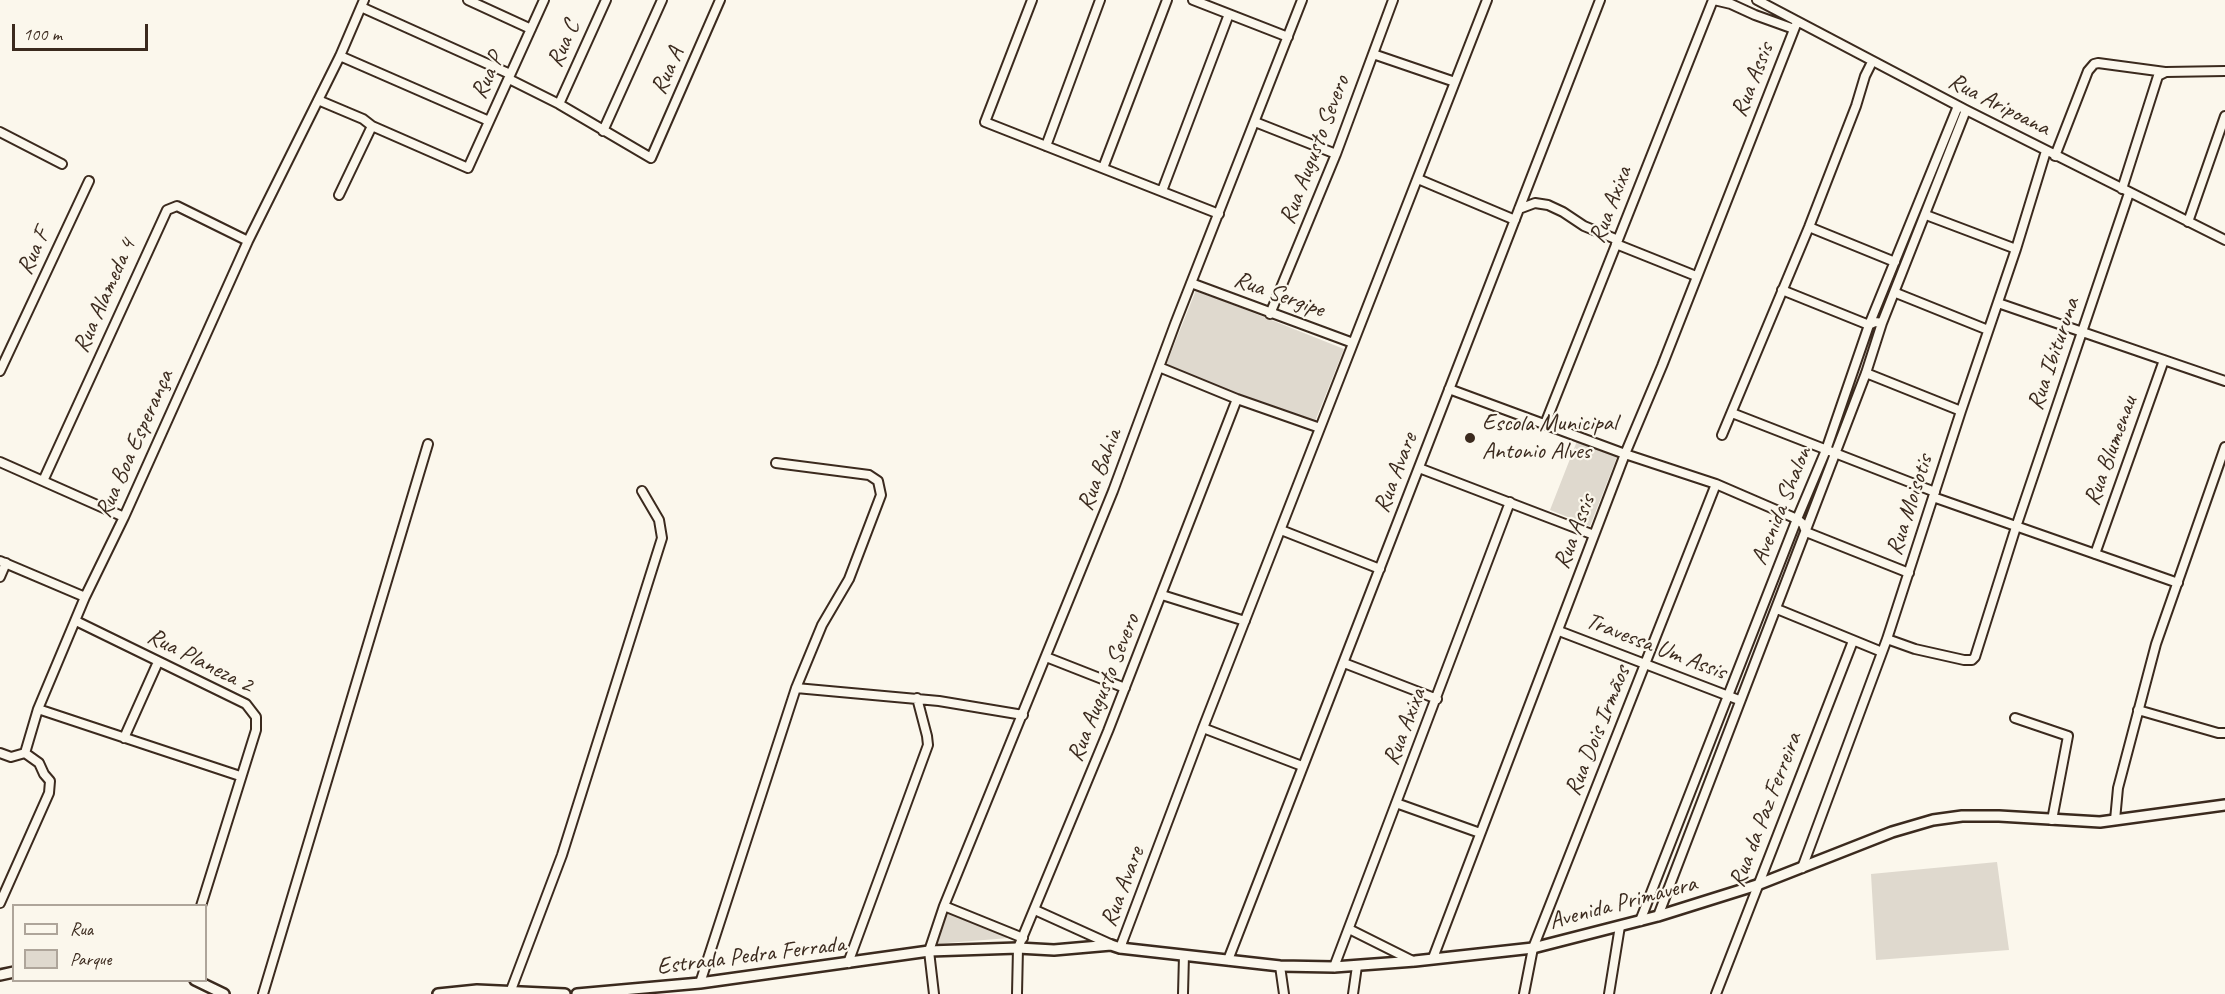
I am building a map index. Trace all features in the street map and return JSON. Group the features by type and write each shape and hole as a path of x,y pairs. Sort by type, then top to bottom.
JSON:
{"street":[{"path":"468,0 531,28"},
{"name":"Rua P","path":"372,126 468,168 544,0"},
{"name":"Rua C","path":"559,104 606,0"},
{"path":"362,3 509,77 603,131 662,0"},
{"name":"Rua A","path":"603,131 651,158 720,0"},
{"path":"1032,0 985,122 1219,214"},
{"path":"1046,146 1100,0"},
{"path":"1104,168 1167,0"},
{"path":"1193,0 1288,37"},
{"name":"Rua Bahia","path":"929,951 944,906 1113,491 1191,283 1302,0"},
{"name":"Rua Augusto Severo","path":"1270,314 1336,154 1393,0"},
{"name":"Rua Avare","path":"1116,946 1487,0"},
{"name":"Rua Avare","path":"1228,960 1600,0"},
{"path":"1713,0 1795,26"},
{"name":"Rua Axixa","path":"1545,424 1713,0"},
{"name":"Rua Aripoana","path":"1757,0 1795,26 1872,62 2225,240"},
{"name":"Rua Boa Esperança","path":"25,753 38,709 85,597 124,518 248,242 340,56 362,3"},
{"path":"1162,191 1229,14"},
{"name":"Rua Assis","path":"1433,958 1625,454 1662,366 1795,26"},
{"path":"1373,54 1455,82"},
{"path":"340,56 489,121"},
{"path":"1722,435 1809,227 1872,62"},
{"path":"2055,156 2088,71 2094,64 2166,72 2225,71"},
{"name":"Rua Ibituruna","path":"1887,639 1964,660 1974,659 2016,527 2083,332 2156,80 2166,72"},
{"path":"318,100 363,119 372,126 339,195"},
{"name":"Avenida Shalon","path":"1640,921 1826,450 1869,325 1958,106"},
{"name":"Avenida Shalon","path":"1658,916 1739,700 1777,609 1851,415 1882,323 1896,293 1966,110"},
{"path":"2188,222 2225,116"},
{"path":"1255,122 1336,154"},
{"path":"0,132 62,164"},
{"name":"Rua Moisotis","path":"1802,868 1887,639 1960,411 2016,249 2046,151"},
{"path":"1418,179 1515,220"},
{"name":"Rua F","path":"0,371 89,181"},
{"path":"1519,209 1535,203 1548,205 1617,242 1696,276"},
{"name":"Rua Alameda 4","path":"43,481 167,210 177,206 248,242"},
{"path":"1926,215 2016,249"},
{"path":"1911,223 1921,228"},
{"path":"1809,227 1895,262"},
{"path":"1889,279 1899,284"},
{"name":"Rua Sergipe","path":"1191,283 1353,344"},
{"path":"1782,290 1869,325 1875,322 1882,323"},
{"path":"1896,293 1988,330"},
{"path":"1998,303 2225,381"},
{"name":"Rua Blumenau","path":"2095,554 2164,360"},
{"path":"1159,367 1237,399 1320,428"},
{"path":"1866,374 1960,411"},
{"path":"1449,389 1625,454 1716,484 1797,519 1806,531 1909,573"},
{"name":"Rua Augusto Severo","path":"1017,994 1018,948 1125,688 1237,399"},
{"path":"1839,410 1851,415"},
{"path":"1732,413 2016,527 2178,583"},
{"path":"263,994 428,444"},
{"path":"2115,820 2118,788 2156,644 2225,447"},
{"path":"0,462 124,518"},
{"path":"700,983 796,688 822,625 849,579 879,504 880,485 866,474 776,464"},
{"path":"1419,468 1594,535"},
{"name":"Rua Dois Irmãos","path":"1524,994 1533,948 1716,484"},
{"path":"511,990 562,855 662,538 659,520 642,491"},
{"name":"Rua Axixa","path":"1334,967 1510,502"},
{"path":"1281,530 1380,569"},
{"path":"0,577 3,562 85,597"},
{"path":"1162,595 1245,621"},
{"path":"1777,609 1882,652"},
{"name":"Rua Planeza 2","path":"76,621 246,705 256,717 256,730 202,904"},
{"name":"Travessa Um Assis","path":"1559,631 1739,700"},
{"name":"Rua da Paz Ferreira","path":"1716,994 1853,641"},
{"path":"1046,657 1125,688"},
{"path":"124,738 158,662"},
{"path":"1344,663 1437,699"},
{"path":"1739,667 1751,672"},
{"path":"796,688 917,698 1023,715"},
{"path":"848,963 928,746 917,698"},
{"path":"38,709 240,776"},
{"path":"2138,710 2225,733"},
{"path":"2015,718 2068,736 2052,820"},
{"path":"1203,728 1302,766"},
{"path":"0,753 11,758 25,753 39,763 50,781 49,793 0,903"},
{"path":"1396,803 1480,833"},
{"name":"Avenida Primavera","path":"1018,948 1054,950 1116,946 1280,966 1334,967 1533,948 1658,916 1757,885 1892,832 1933,820 1962,816 2100,822 2225,805"},
{"path":"944,906 1023,938"},
{"path":"1035,910 1116,946"},
{"path":"1609,994 1620,926"},
{"path":"1349,929 1415,961"},
{"name":"Estrada Pedra Ferrada","path":"577,994 700,983 929,951 1018,948"},
{"path":"929,951 934,994"},
{"path":"1183,994 1184,955"},
{"path":"1280,966 1284,994"},
{"path":"1353,994 1357,966"},
{"path":"197,982 224,994"},
{"path":"438,994 477,990 565,994"}],"green space":[{"path":"1196,290 1344,349 1314,424 1166,365"},
{"path":"1577,441 1617,457 1590,526 1550,510"},
{"path":"1997,862 2009,950 1876,960 1871,874"},
{"path":"946,912 1009,938 934,944"}],"place":[{"name":"Escola Municipal Antonio Alves","path":"1470,438"}]}
